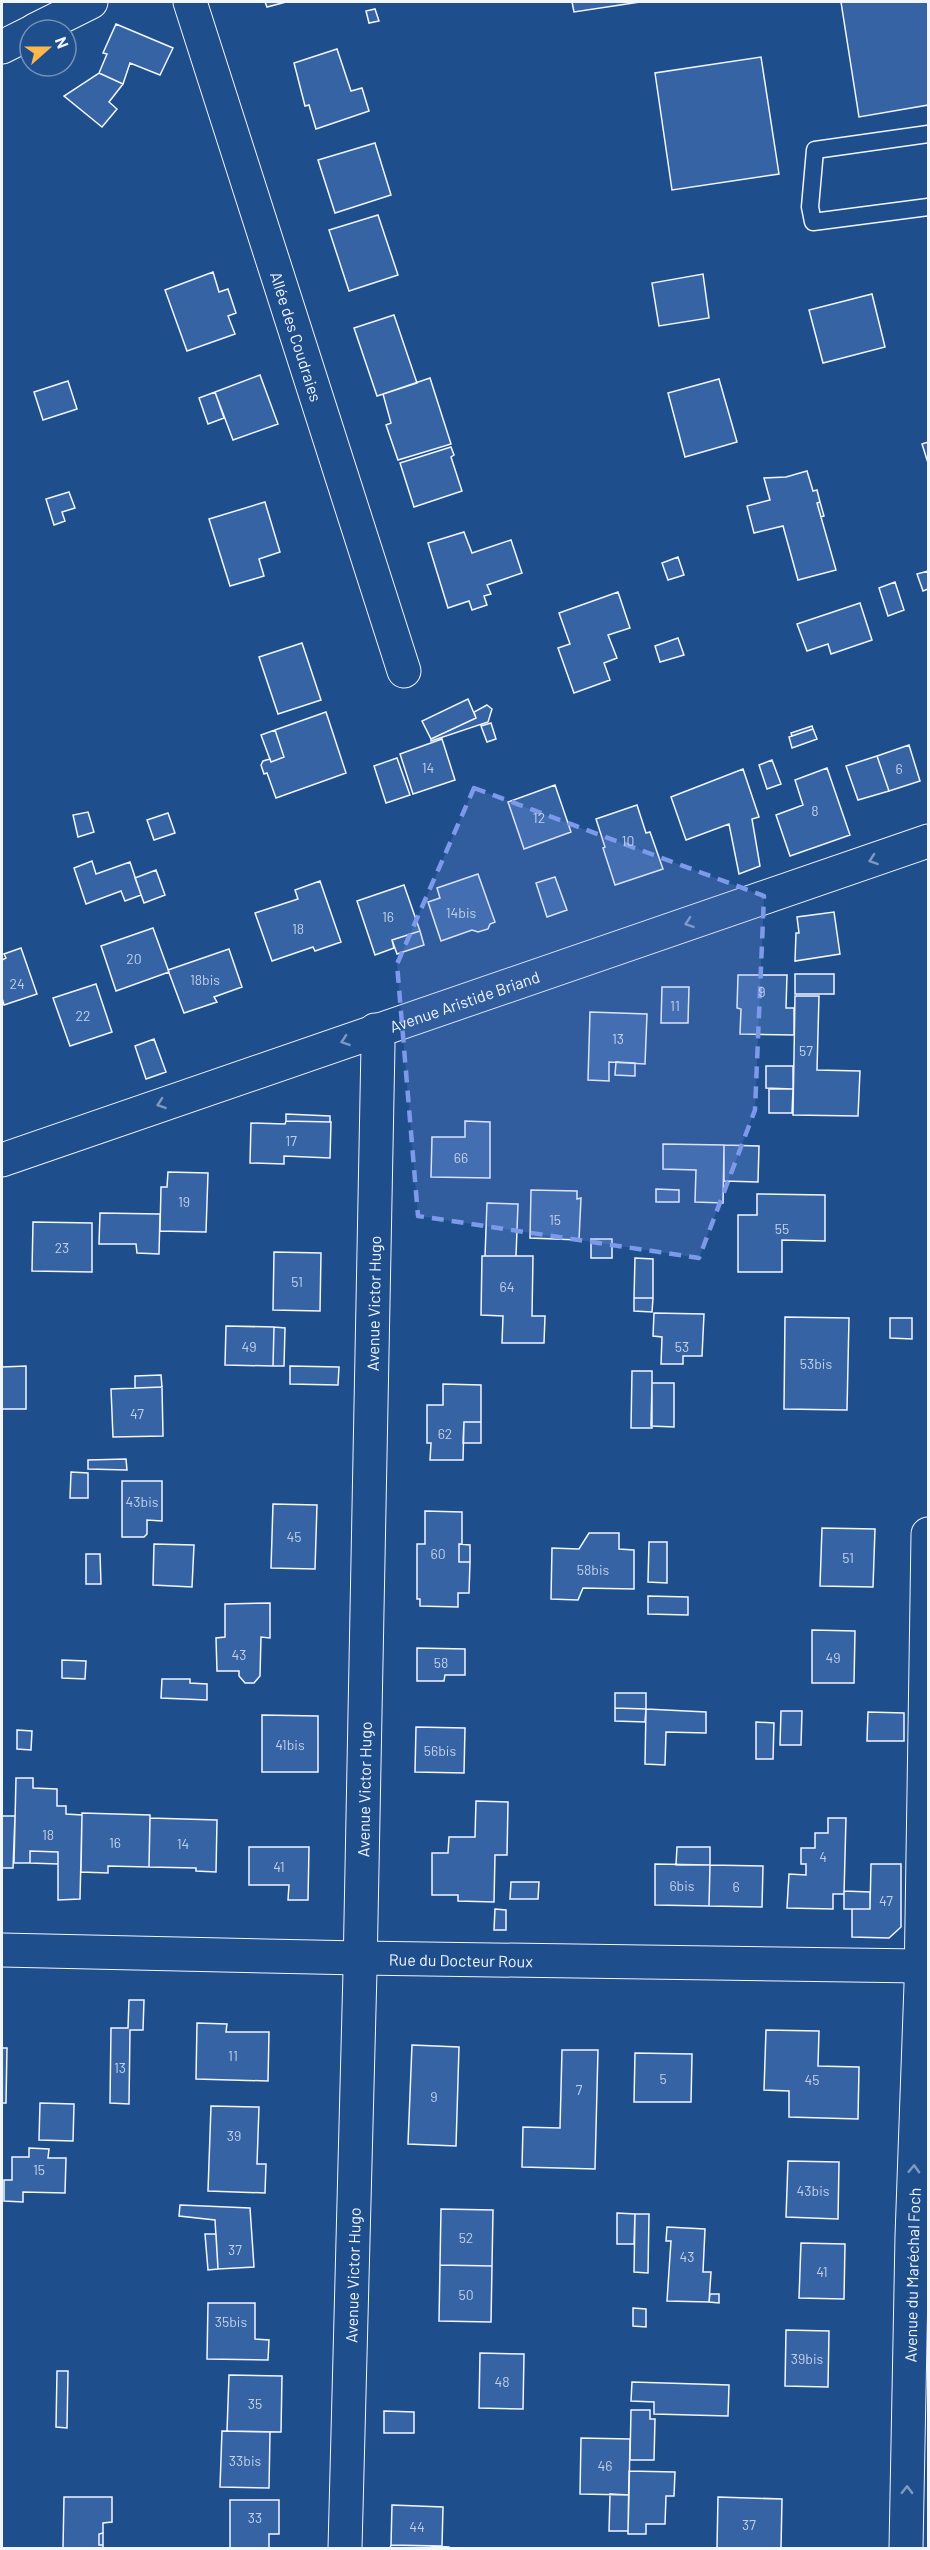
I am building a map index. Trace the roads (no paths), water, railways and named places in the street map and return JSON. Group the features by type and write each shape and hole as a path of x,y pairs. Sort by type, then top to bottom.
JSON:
{"street":[{"path":"59,18 91,2"},
{"name":"Allée des Coudraies","path":"190,2 404,671"},
{"path":"2,47 18,39"},
{"name":"Avenue Aristide Briand","path":"2,1160 928,841"},
{"name":"Avenue Victor Hugo","path":"345,2548 360,1958 377,1057 375,1030"},
{"name":"Avenue du Maréchal Foch","path":"906,2548 928,1534"},
{"name":"Rue du Docteur Roux","path":"2,1950 920,1966"}],"lane":[{"path":"928,134 815,150 810,207 813,222 928,207"}]}
